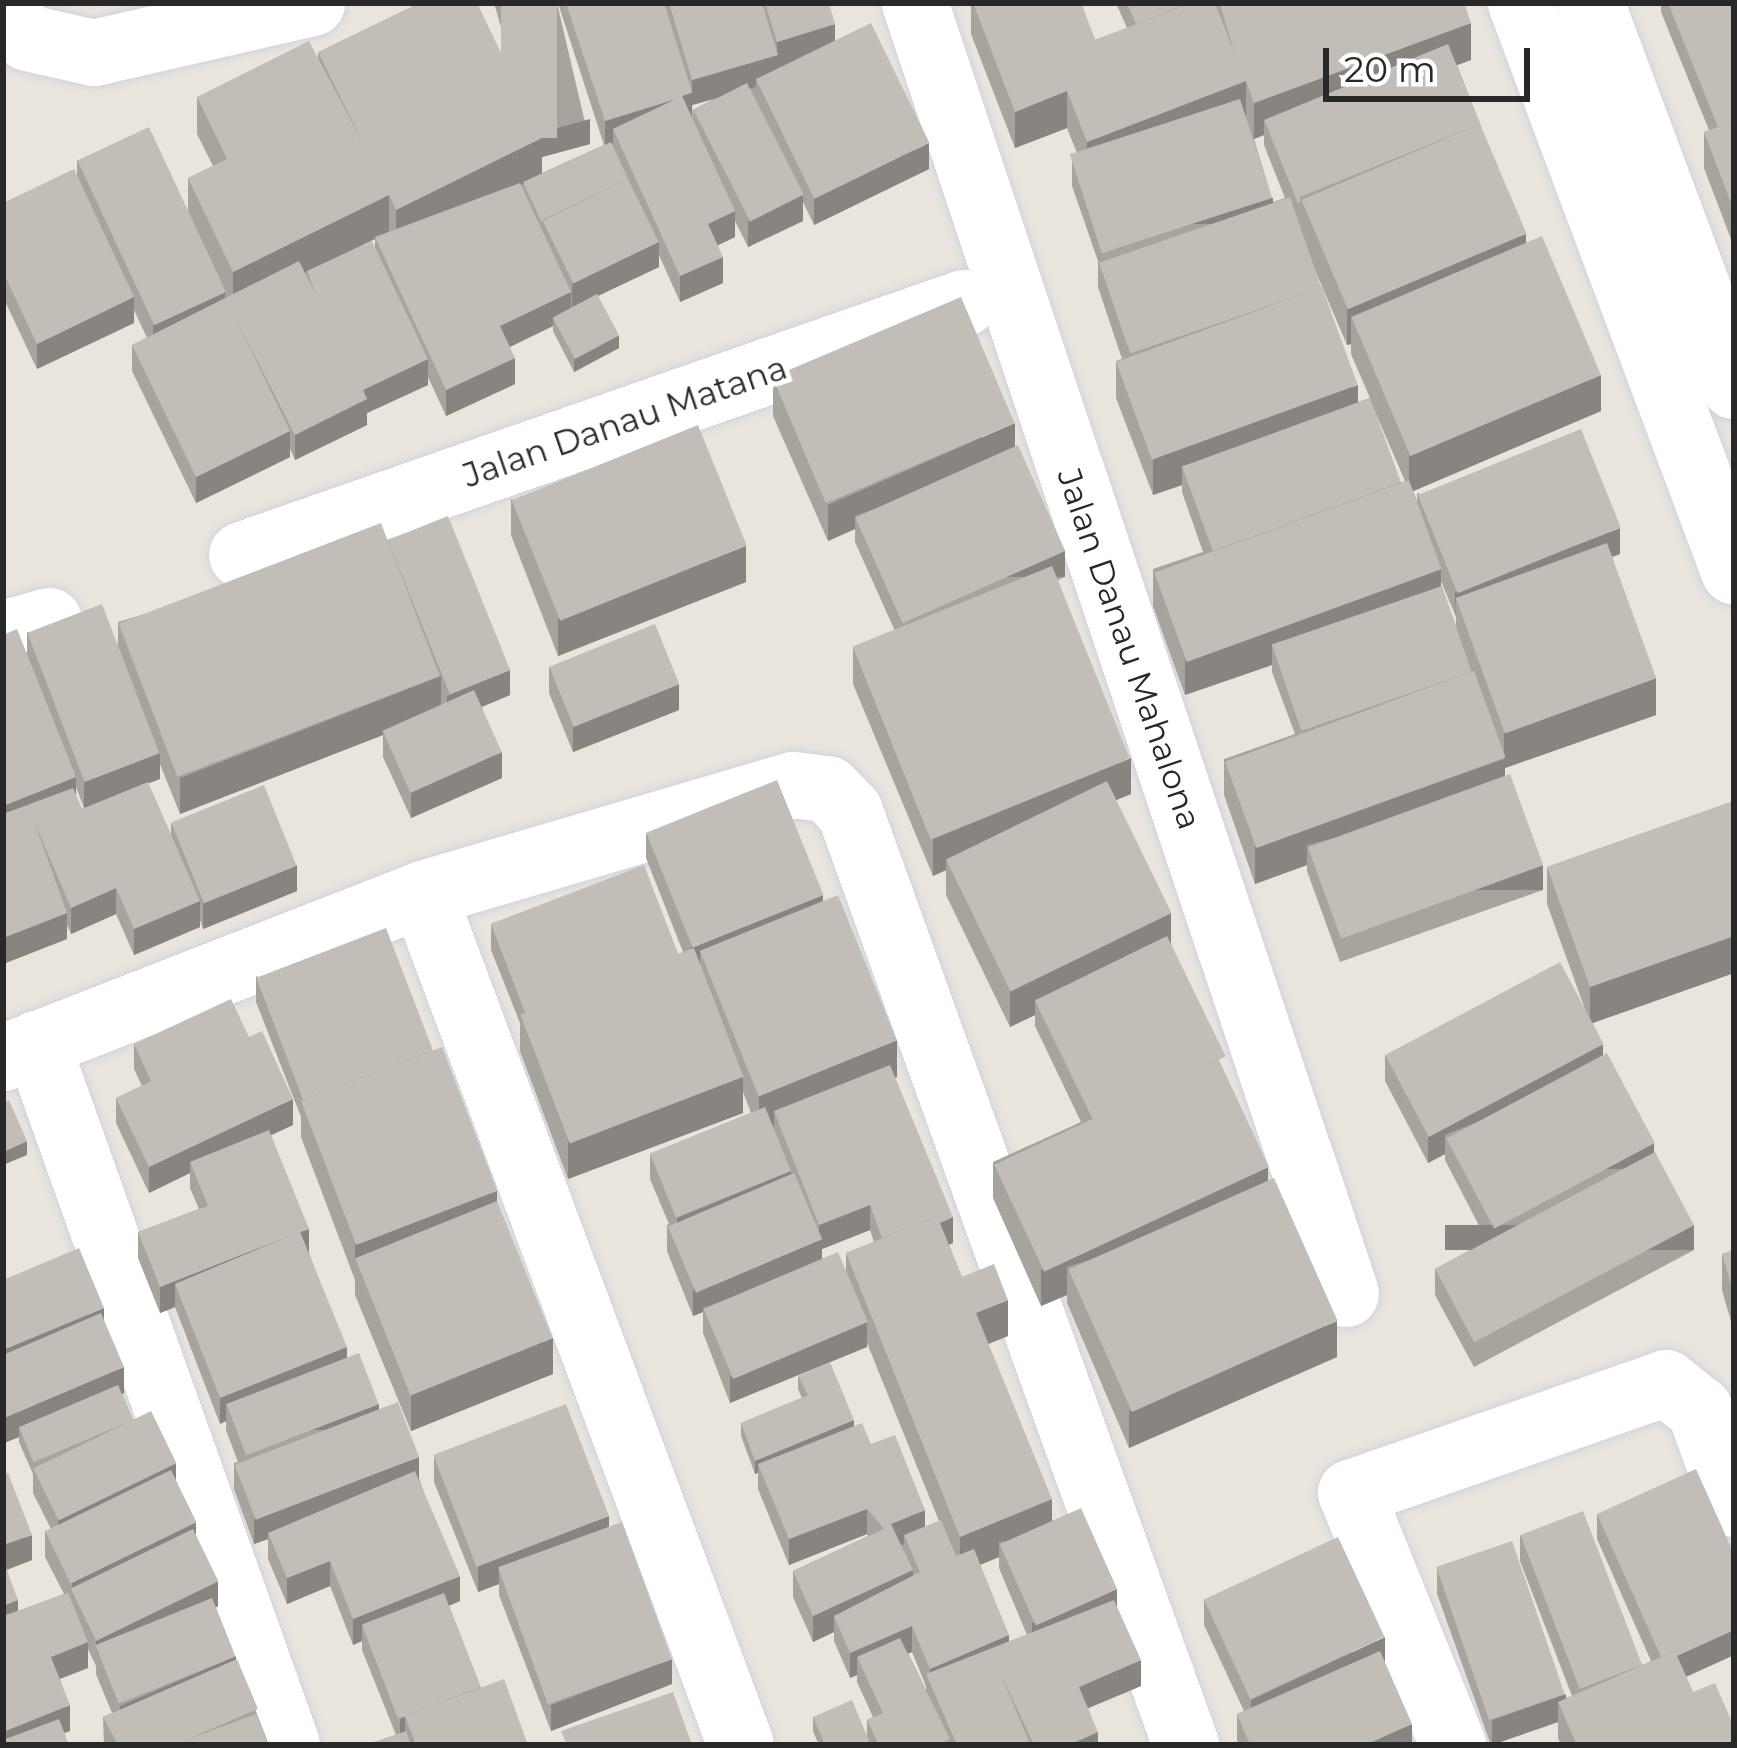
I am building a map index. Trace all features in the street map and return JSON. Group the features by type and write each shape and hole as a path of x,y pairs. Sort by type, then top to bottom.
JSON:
{"street":[{"path":"3,12 28,38 94,53 312,3"},
{"name":"Jalan Danau Mahalona","path":"915,3 1346,1294"},
{"path":"1521,3 1734,571"},
{"path":"1591,3 1734,386"},
{"name":"Jalan Danau Matana","path":"242,555 1007,288"},
{"path":"287,1745 20,1051 423,894 793,785 841,797 1186,1745"},
{"path":"423,894 741,1745"},
{"path":"1453,1745 1351,1492 1666,1383 1700,1409 1734,1504"}],"building":[{"path":"419,3 477,3 542,138 396,210 389,195 233,272 188,178 227,159 197,97 309,41 366,149 318,52"},
{"path":"501,3 557,3 557,138 501,138"},
{"path":"566,3 664,3 692,92 682,96 735,211 708,224 723,257 680,276 613,129 676,99 605,121"},
{"path":"669,3 762,3 778,55 692,80"},
{"path":"765,3 829,3 835,24 777,42"},
{"path":"973,3 1081,3 1095,40 1191,3 1215,3 1235,54 1220,5 1226,3 1464,3 1471,23 1254,103 1246,81 1087,142 1067,91 1015,112"},
{"path":"1127,3 1189,3 1136,24"},
{"path":"1668,3 1734,3 1734,121 1718,127"},
{"path":"871,23 929,143 814,199 756,79"},
{"path":"1448,44 1482,128 1480,124 1300,197 1298,203 1264,120"},
{"path":"747,83 804,194 750,222 694,110"},
{"path":"1240,99 1272,198 1102,253 1070,154"},
{"path":"1734,121 1734,211 1704,132"},
{"path":"1480,124 1526,234 1348,309 1301,200"},
{"path":"149,127 226,292 154,325 77,160"},
{"path":"611,142 630,183 628,179 542,223 523,182"},
{"path":"74,169 134,297 37,344 3,272 3,203"},
{"path":"628,179 659,242 573,284 543,221"},
{"path":"520,183 571,292 500,326 515,358 446,390 375,237"},
{"path":"1290,197 1321,288 1130,354 1099,263"},
{"path":"1542,236 1601,375 1410,456 1351,317"},
{"path":"372,241 428,359 363,390 367,399 295,435 233,313 290,431 196,477 132,345 299,261 316,295 307,271"},
{"path":"1322,287 1358,385 1152,460 1116,362"},
{"path":"597,294 619,335 575,359 553,317"},
{"path":"961,297 1015,423 826,503 772,377"},
{"path":"1370,398 1401,483 1213,551 1182,466"},
{"path":"698,425 747,546 560,621 512,500"},
{"path":"1581,429 1621,527 1458,593 1418,495"},
{"path":"1018,445 1065,551 903,623 855,517"},
{"path":"1409,480 1441,569 1187,662 1154,573"},
{"path":"448,516 510,670 450,694 388,540"},
{"path":"381,523 440,676 177,777 119,624"},
{"path":"1607,543 1656,678 1505,733 1456,598"},
{"path":"1052,566 1130,759 931,839 853,647"},
{"path":"1442,586 1472,672 1301,731 1272,645"},
{"path":"102,604 159,753 85,782 27,633"},
{"path":"655,624 679,684 574,727 549,667"},
{"path":"17,629 76,777 3,806 3,635"},
{"path":"1474,671 1505,757 1256,848 1225,762"},
{"path":"474,690 502,752 410,793 383,731"},
{"path":"1510,774 1543,865 1341,939 1308,848"},
{"path":"777,780 823,895 693,948 646,833"},
{"path":"1107,781 1171,913 1011,992 946,859"},
{"path":"148,782 200,901 134,929 116,888 71,908 34,821 67,913 3,938 3,814 73,788 82,809"},
{"path":"264,785 297,866 204,903 171,822"},
{"path":"1734,801 1734,936 1590,987 1547,867"},
{"path":"644,865 678,955 525,1013 491,924"},
{"path":"838,895 897,1041 759,1096 700,951"},
{"path":"386,928 433,1050 303,1100 256,978"},
{"path":"1167,936 1226,1056 1094,1121 1035,1000"},
{"path":"694,948 743,1077 570,1143 520,1015"},
{"path":"1560,962 1604,1044 1429,1137 1385,1055"},
{"path":"231,999 249,1037 262,1031 293,1099 149,1167 116,1098 151,1081 134,1044"},
{"path":"442,1047 497,1191 356,1245 301,1101"},
{"path":"1607,1053 1655,1143 1494,1229 1446,1138"},
{"path":"1219,1060 1269,1167 1044,1272 994,1165"},
{"path":"890,1065 953,1217 940,1223 937,1216 882,1238 870,1205 819,1225 774,1111"},
{"path":"9,1100 27,1141 3,1152 3,1103"},
{"path":"765,1107 791,1171 676,1217 650,1153"},
{"path":"269,1130 309,1229 300,1232 347,1347 220,1398 175,1284 294,1234 160,1287 138,1232 208,1206 190,1162"},
{"path":"1655,1152 1694,1225 1474,1342 1435,1269"},
{"path":"794,1173 822,1239 696,1293 668,1227"},
{"path":"1274,1178 1337,1321 1132,1412 1068,1270"},
{"path":"497,1201 552,1338 411,1396 355,1258"},
{"path":"937,1216 962,1277 994,1264 1008,1300 976,1313 1052,1499 960,1537 846,1253"},
{"path":"79,1248 104,1308 3,1350 3,1280"},
{"path":"1734,1250 1734,1295 1722,1254"},
{"path":"838,1252 868,1322 733,1379 704,1309"},
{"path":"101,1313 124,1367 4,1418 3,1355"},
{"path":"359,1353 379,1404 246,1455 226,1404"},
{"path":"830,1362 854,1420 755,1461 741,1423 808,1395 798,1376"},
{"path":"118,1385 133,1420 33,1462 19,1427"},
{"path":"398,1402 419,1457 256,1520 235,1465"},
{"path":"566,1404 609,1516 476,1567 433,1455"},
{"path":"151,1411 176,1463 59,1521 33,1468"},
{"path":"862,1423 871,1444 895,1435 925,1510 891,1524 913,1570 813,1616 793,1571 884,1529 867,1509 789,1539 758,1464"},
{"path":"1696,1469 1734,1554 1734,1630 1677,1656 1675,1651 1661,1657 1597,1514"},
{"path":"171,1470 196,1522 71,1584 45,1531"},
{"path":"415,1471 460,1576 353,1619 330,1561 287,1578 268,1533"},
{"path":"8,1473 32,1535 3,1545 3,1475"},
{"path":"1081,1508 1117,1589 1036,1626 1000,1544"},
{"path":"1583,1511 1642,1665 1580,1689 1520,1535"},
{"path":"941,1520 956,1556 974,1549 1009,1635 930,1669 912,1626 850,1653 834,1616 920,1572 904,1535"},
{"path":"622,1522 672,1659 548,1704 498,1567"},
{"path":"193,1529 218,1581 96,1641 71,1589"},
{"path":"1338,1537 1384,1637 1250,1699 1204,1600"},
{"path":"1512,1541 1565,1694 1489,1720 1436,1567"},
{"path":"3,1560 18,1600 3,1606"},
{"path":"68,1593 88,1642 51,1657 70,1705 3,1732 3,1616"},
{"path":"444,1593 480,1687 398,1719 362,1625"},
{"path":"212,1598 236,1656 119,1704 95,1645"},
{"path":"1114,1600 1141,1660 1079,1687 1098,1732 1069,1745 1034,1745 999,1670 1030,1744 957,1745 926,1674"},
{"path":"900,1638 950,1739 938,1745 879,1745 867,1720 883,1713 857,1657"},
{"path":"1380,1651 1412,1724 1365,1745 1250,1745 1237,1714"},
{"path":"1675,1651 1693,1692 1715,1683 1734,1727 1734,1745 1571,1745 1576,1743 1558,1702"},
{"path":"237,1659 258,1709 186,1740 256,1714 269,1745 118,1745 103,1717"},
{"path":"504,1679 528,1745 416,1745 405,1716"},
{"path":"673,1692 692,1745 567,1745 561,1731"},
{"path":"852,1700 870,1743 825,1745 813,1717"},
{"path":"59,1719 69,1745 3,1745 3,1740"},
{"path":"406,1731 411,1745 366,1745"}]}
